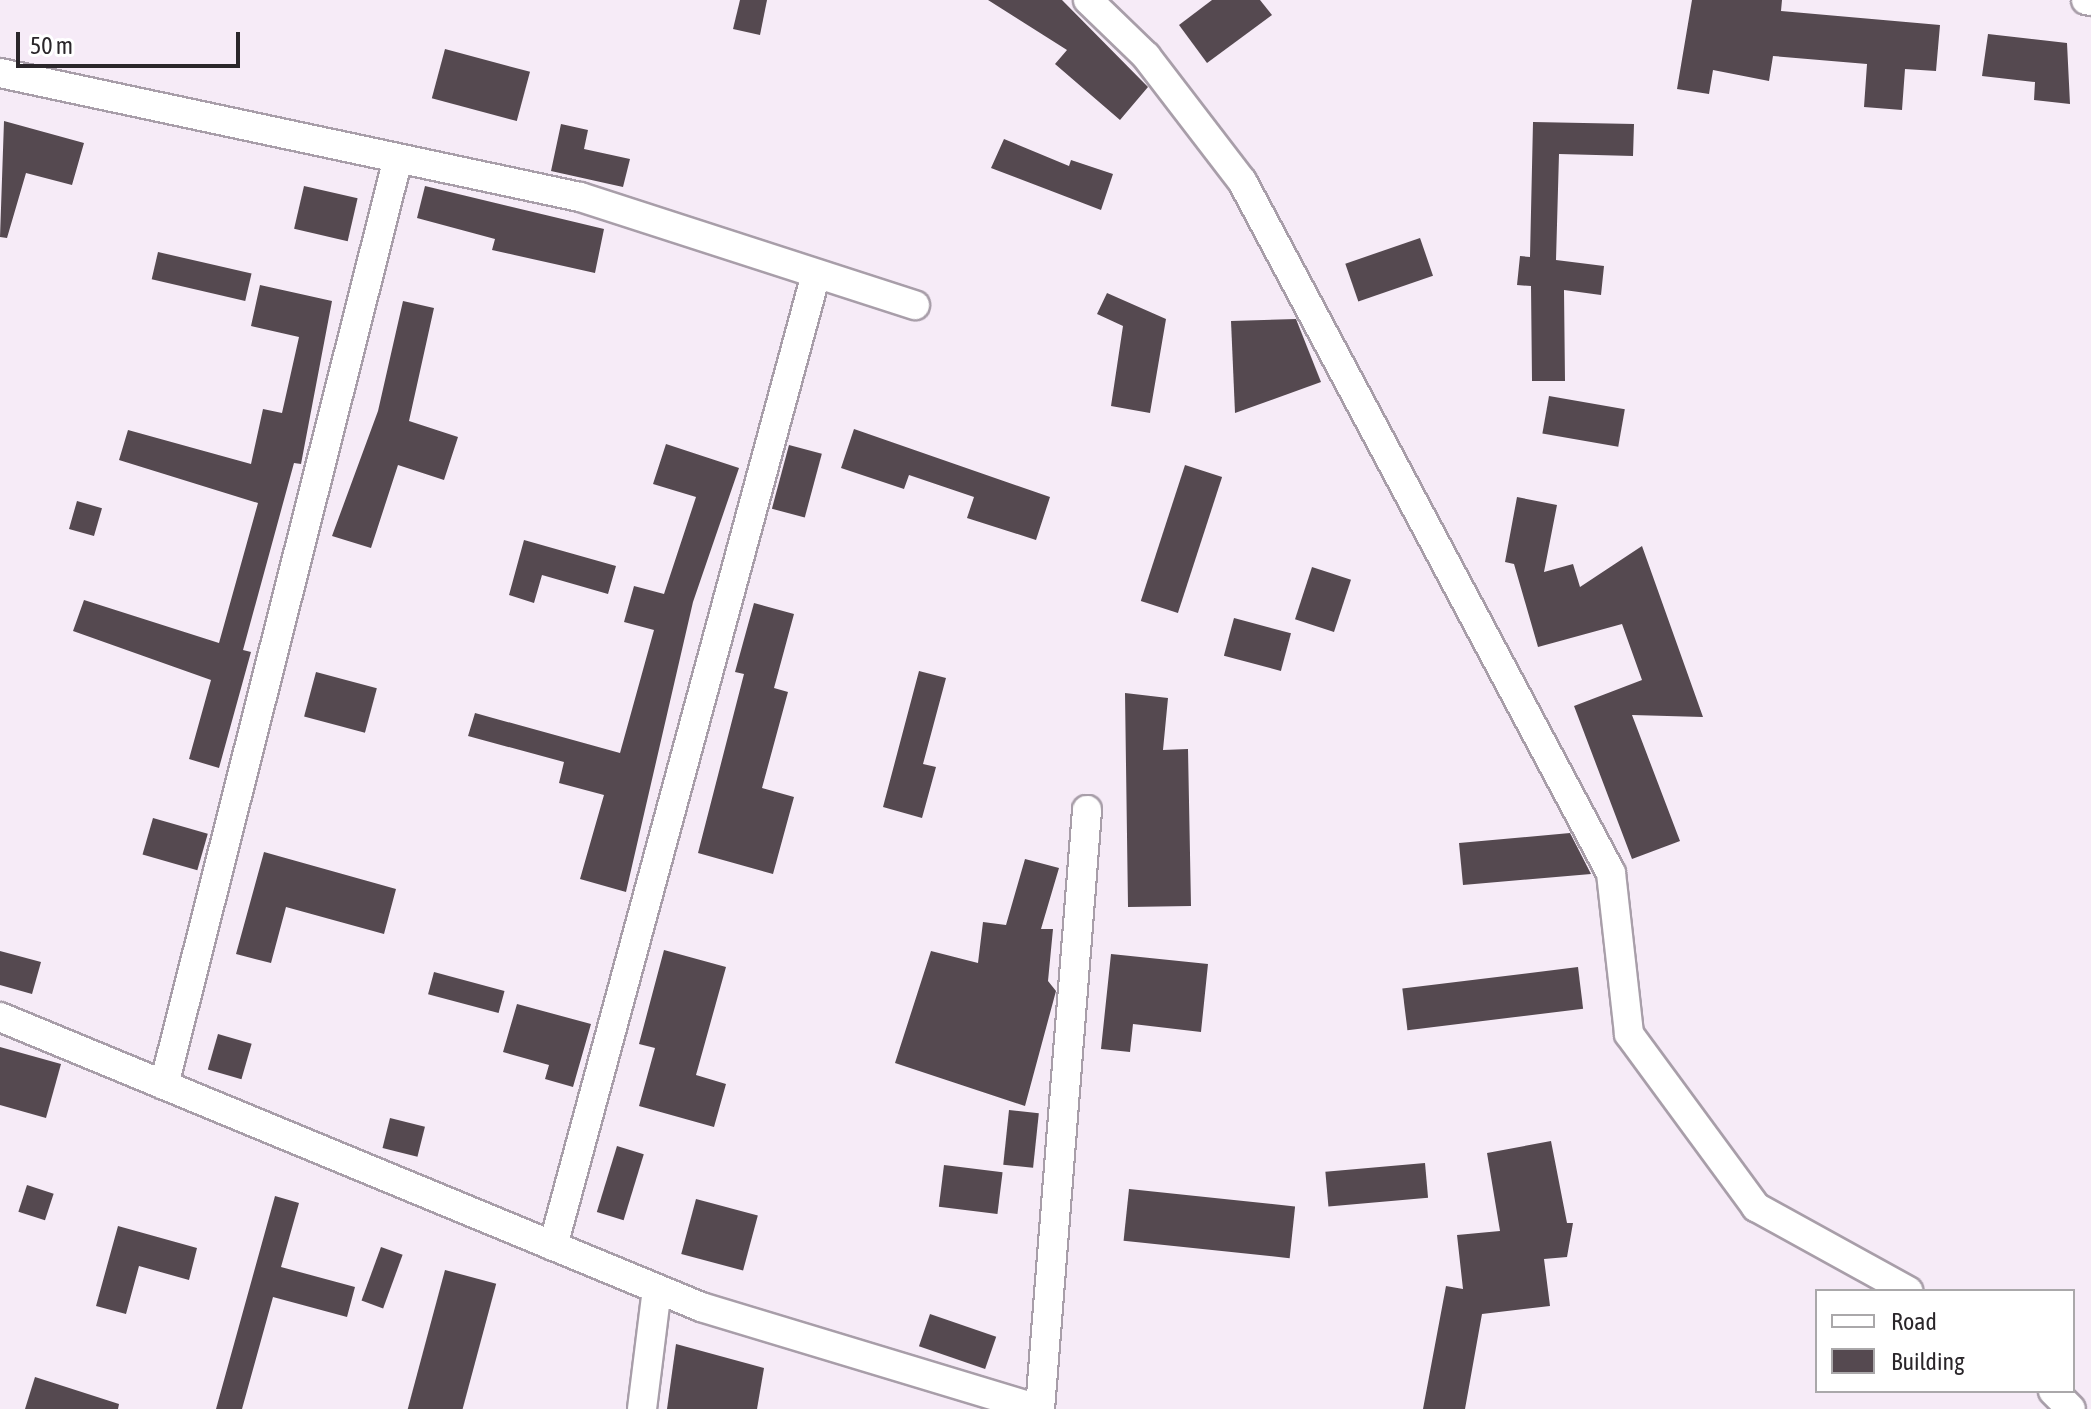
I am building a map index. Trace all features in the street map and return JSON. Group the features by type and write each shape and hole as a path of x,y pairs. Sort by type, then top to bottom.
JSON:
{"street":[{"path":"1088,0 1146,56 1242,181 1611,873 1629,1034 1756,1207 1904,1289"},
{"path":"0,73 580,197 915,305"},
{"path":"164,1085 398,158"},
{"path":"553,1246 816,274"},
{"path":"0,1017 657,1289 1039,1409 1087,810"},
{"path":"642,1409 657,1289"},
{"path":"2055,1393 2071,1409"}],"building":[{"path":"740,0 767,0 760,35 733,29"},
{"path":"988,0 1062,0 1148,87 1120,120 1055,64 1067,50"},
{"path":"1212,0 1260,0 1272,15 1207,63 1179,25"},
{"path":"1692,0 1782,0 1781,11 1940,25 1936,71 1905,69 1902,110 1864,107 1867,64 1773,56 1769,81 1713,70 1709,94 1677,89"},
{"path":"1988,34 2067,43 2070,104 2034,100 2035,82 1982,76"},
{"path":"445,49 530,72 517,121 432,98"},
{"path":"4,121 84,143 72,185 26,173 7,238 0,237"},
{"path":"1533,122 1634,124 1633,156 1559,154 1556,260 1604,266 1601,295 1564,290 1565,381 1532,381 1531,286 1517,285 1520,256 1530,257"},
{"path":"561,124 588,130 584,149 630,159 623,187 551,171"},
{"path":"1004,139 1069,166 1071,160 1113,174 1101,210 991,168"},
{"path":"304,186 358,198 348,241 294,229"},
{"path":"425,186 604,229 595,273 492,250 495,239 417,218"},
{"path":"1420,238 1433,276 1358,302 1345,264"},
{"path":"158,252 252,274 245,301 152,279"},
{"path":"260,285 332,301 301,464 294,463 243,650 251,652 219,768 189,759 211,680 73,631 84,600 219,643 258,503 119,460 128,430 251,464 263,409 282,413 299,337 251,326"},
{"path":"1107,293 1166,319 1150,413 1111,406 1123,326 1097,314"},
{"path":"403,301 434,308 409,421 458,437 444,480 398,465 371,548 332,536 378,411"},
{"path":"1296,319 1321,382 1235,413 1231,321"},
{"path":"1549,396 1625,409 1618,447 1542,433"},
{"path":"854,429 1050,497 1036,540 967,518 974,497 909,475 904,489 841,468"},
{"path":"666,444 739,468 693,602 626,892 580,879 604,795 559,783 564,762 468,736 475,713 620,753 654,630 624,622 634,586 664,594 696,497 653,484"},
{"path":"789,445 822,454 805,518 772,509"},
{"path":"1185,465 1222,477 1178,613 1141,601"},
{"path":"1517,497 1557,505 1544,572 1573,564 1580,587 1642,546 1703,717 1632,715 1680,841 1632,859 1574,706 1642,680 1622,624 1538,647 1514,564 1505,562"},
{"path":"77,501 102,508 94,536 69,529"},
{"path":"524,540 616,566 608,594 542,575 534,603 509,595"},
{"path":"1312,567 1351,580 1334,632 1295,619"},
{"path":"754,603 794,614 774,688 788,692 762,788 794,797 773,874 698,853 744,674 735,672"},
{"path":"1234,618 1291,633 1281,671 1224,656"},
{"path":"919,671 946,678 923,764 936,767 922,818 883,807"},
{"path":"316,672 377,688 365,733 304,716"},
{"path":"1125,693 1168,698 1163,750 1188,749 1191,906 1128,907"},
{"path":"153,818 208,834 197,870 143,855"},
{"path":"1570,833 1591,874 1463,885 1459,843"},
{"path":"264,852 396,889 384,934 286,907 271,963 236,954"},
{"path":"1025,859 1059,868 1041,929 1053,929 1048,981 1056,991 1025,1106 895,1063 931,951 978,963 983,922 1006,925"},
{"path":"664,950 726,967 696,1075 726,1084 714,1127 639,1106 655,1048 639,1044"},
{"path":"0,951 41,962 32,994 0,985"},
{"path":"1111,954 1208,964 1201,1032 1133,1024 1130,1052 1101,1049"},
{"path":"1578,967 1583,1009 1407,1030 1402,989"},
{"path":"434,972 505,991 499,1013 428,994"},
{"path":"517,1004 591,1024 573,1087 545,1079 549,1065 503,1052"},
{"path":"218,1034 252,1044 241,1079 208,1070"},
{"path":"0,1047 61,1064 46,1118 0,1105"},
{"path":"1009,1110 1039,1113 1033,1168 1003,1165"},
{"path":"390,1118 425,1127 417,1157 383,1148"},
{"path":"1551,1141 1567,1223 1573,1223 1567,1257 1544,1259 1550,1306 1482,1314 1465,1409 1423,1409 1446,1286 1463,1289 1457,1235 1500,1231 1487,1153"},
{"path":"617,1146 644,1154 624,1220 597,1212"},
{"path":"1425,1163 1428,1198 1328,1207 1325,1172"},
{"path":"944,1165 1003,1172 997,1214 939,1207"},
{"path":"27,1185 54,1194 45,1220 18,1212"},
{"path":"1129,1189 1295,1206 1290,1258 1124,1241"},
{"path":"275,1196 299,1203 281,1267 355,1287 347,1317 273,1297 242,1409 216,1409"},
{"path":"696,1199 758,1216 743,1271 681,1254"},
{"path":"118,1226 197,1248 189,1280 139,1266 126,1314 96,1306"},
{"path":"381,1247 403,1255 383,1308 362,1301"},
{"path":"445,1270 496,1284 463,1409 408,1409"},
{"path":"930,1314 996,1337 985,1369 919,1346"},
{"path":"676,1344 764,1368 757,1409 667,1409"},
{"path":"35,1377 119,1404 118,1409 25,1409"}]}
